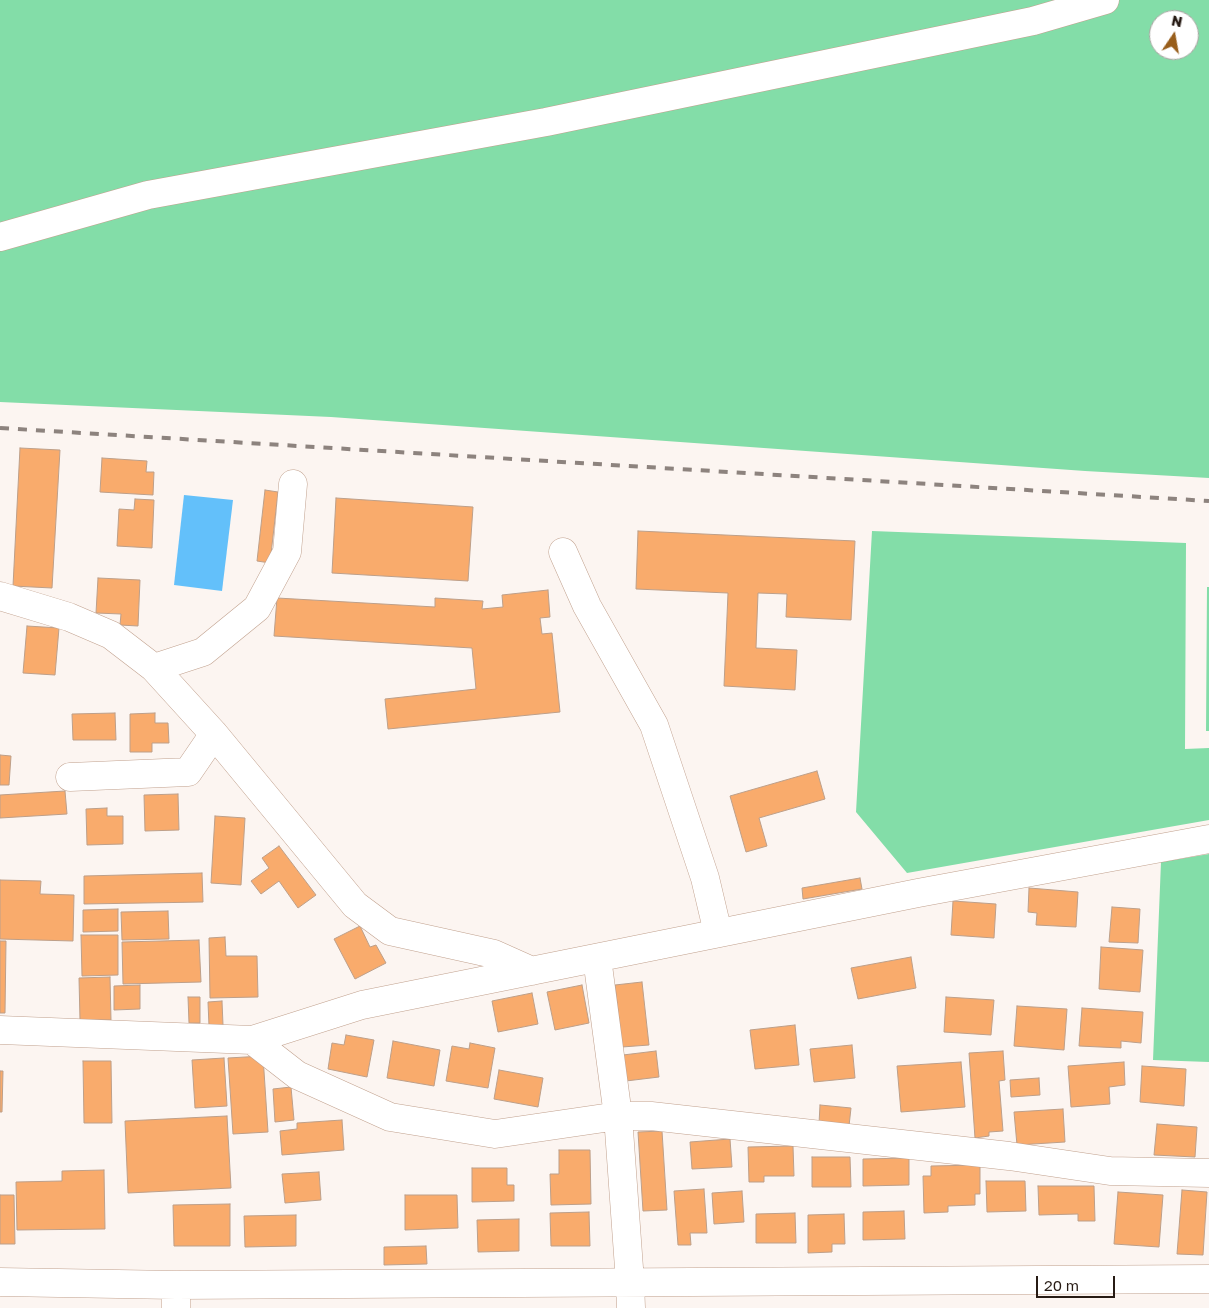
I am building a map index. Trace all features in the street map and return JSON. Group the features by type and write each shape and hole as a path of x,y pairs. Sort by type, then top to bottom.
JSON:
{"street":[{"path":"0,237 148,196 546,122 1033,21 1105,0"},
{"path":"154,668 203,652 257,608 287,552 293,484"},
{"path":"563,552 587,606 654,725 705,878 718,933"},
{"path":"0,596 69,617 111,635 154,668 214,734 355,905 390,932 494,954 532,971"},
{"path":"70,777 188,772 214,734"},
{"path":"0,1030 252,1040 362,1006 918,893 1209,839"},
{"path":"597,958 618,1116 631,1295"},
{"path":"252,1040 297,1076 390,1117 495,1134 618,1116 650,1116 1009,1156 1110,1171 1209,1173"},
{"path":"0,1282 176,1296 631,1295 1209,1279"}],"green space":[{"path":"0,0 1209,0 1209,478 1085,471 331,417 0,402"},
{"path":"872,531 1186,543 1185,749 1209,748 1209,820 907,873 856,812"},
{"path":"1207,587 1209,587 1209,731 1206,731"},
{"path":"1209,854 1209,1062 1153,1060 1161,862"}],"water":[{"path":"184,495 233,500 222,591 174,585"}],"building":[{"path":"20,448 60,450 52,588 13,586"},
{"path":"102,458 147,461 146,472 154,472 153,495 100,492"},
{"path":"265,490 278,492 270,563 257,561"},
{"path":"336,498 473,507 468,581 332,573"},
{"path":"135,499 154,500 152,548 117,546 119,509 134,510"},
{"path":"638,531 855,541 851,620 786,617 787,594 758,593 756,648 797,650 795,690 724,686 728,593 636,589"},
{"path":"98,578 140,580 138,626 120,625 121,614 96,613"},
{"path":"548,590 550,617 540,618 542,634 552,633 560,712 388,729 385,699 476,689 472,648 274,636 277,598 435,607 435,598 483,601 482,609 503,607 502,595"},
{"path":"27,626 59,628 55,675 23,673"},
{"path":"115,713 116,740 73,740 72,714"},
{"path":"155,713 155,723 168,723 169,743 152,743 152,752 130,752 130,714"},
{"path":"0,755 11,756 9,785 0,785"},
{"path":"817,771 825,799 759,818 767,846 746,852 730,796"},
{"path":"65,791 67,814 0,818 0,795"},
{"path":"178,794 179,830 145,831 144,795"},
{"path":"107,808 107,816 123,816 123,844 87,845 86,809"},
{"path":"215,816 245,818 241,885 211,883"},
{"path":"279,846 316,895 298,908 279,881 261,894 251,881 269,868 262,858"},
{"path":"202,873 203,902 84,904 84,876"},
{"path":"860,878 862,889 803,899 802,888"},
{"path":"0,880 41,881 40,894 74,895 73,941 0,939"},
{"path":"1029,888 1078,892 1076,927 1036,925 1037,913 1028,912"},
{"path":"953,901 996,904 994,938 951,935"},
{"path":"1112,907 1140,909 1138,943 1109,942"},
{"path":"118,909 118,931 83,932 83,910"},
{"path":"168,911 169,939 122,940 121,912"},
{"path":"360,926 370,947 376,945 386,963 355,979 334,939"},
{"path":"81,935 118,935 118,975 82,976"},
{"path":"225,937 226,956 257,956 258,997 210,998 209,938"},
{"path":"199,940 201,982 123,984 122,942"},
{"path":"0,941 6,941 5,1013 0,1013"},
{"path":"1101,947 1143,950 1140,992 1099,989"},
{"path":"911,957 916,988 858,999 851,968"},
{"path":"110,977 111,1020 80,1020 79,978"},
{"path":"642,982 649,1045 622,1047 615,985"},
{"path":"140,985 140,1009 114,1010 114,986"},
{"path":"582,985 589,1023 555,1030 547,992"},
{"path":"532,993 538,1024 498,1032 492,1001"},
{"path":"188,997 200,997 200,1023 189,1023"},
{"path":"946,997 994,1000 991,1035 944,1032"},
{"path":"222,1001 223,1025 209,1026 208,1002"},
{"path":"1017,1006 1067,1009 1064,1050 1014,1046"},
{"path":"1082,1008 1143,1012 1141,1043 1121,1041 1121,1048 1079,1046"},
{"path":"795,1025 799,1065 755,1069 750,1030"},
{"path":"346,1035 374,1040 367,1077 328,1069 332,1043 344,1045"},
{"path":"393,1041 440,1050 434,1086 387,1078"},
{"path":"470,1043 495,1048 488,1088 446,1081 452,1046 469,1049"},
{"path":"852,1045 855,1078 814,1082 810,1049"},
{"path":"656,1051 659,1077 626,1081 623,1055"},
{"path":"1003,1051 1005,1080 999,1081 1003,1131 989,1132 989,1136 975,1138 969,1053"},
{"path":"263,1056 268,1132 233,1134 228,1058"},
{"path":"224,1058 227,1106 195,1108 192,1060"},
{"path":"83,1061 111,1061 112,1123 84,1123"},
{"path":"961,1062 965,1107 901,1112 897,1066"},
{"path":"1124,1062 1125,1085 1109,1087 1110,1104 1071,1107 1068,1066"},
{"path":"1142,1066 1186,1069 1184,1106 1140,1102"},
{"path":"499,1070 543,1078 538,1107 494,1099"},
{"path":"0,1071 3,1071 2,1112 0,1112"},
{"path":"1039,1078 1040,1095 1011,1097 1010,1080"},
{"path":"291,1087 294,1120 275,1122 273,1089"},
{"path":"820,1105 851,1108 849,1126 819,1124"},
{"path":"1063,1109 1065,1142 1017,1145 1014,1112"},
{"path":"227,1116 231,1188 128,1193 125,1121"},
{"path":"342,1120 344,1150 282,1155 280,1131 297,1129 297,1123"},
{"path":"1157,1124 1197,1127 1195,1157 1154,1155"},
{"path":"662,1131 667,1210 643,1211 638,1132"},
{"path":"730,1139 732,1167 692,1169 690,1142"},
{"path":"793,1146 794,1176 764,1176 764,1182 749,1182 748,1147"},
{"path":"559,1150 590,1150 591,1204 551,1205 550,1174 559,1174"},
{"path":"812,1157 850,1157 851,1187 812,1187"},
{"path":"909,1158 909,1185 863,1186 863,1159"},
{"path":"980,1165 980,1194 975,1194 975,1205 948,1206 948,1212 924,1213 923,1176 931,1176 931,1166"},
{"path":"472,1168 507,1168 507,1185 514,1185 514,1201 472,1202"},
{"path":"104,1170 105,1229 17,1230 16,1182 62,1181 62,1171"},
{"path":"319,1172 321,1200 285,1203 282,1174"},
{"path":"986,1181 1025,1181 1026,1211 987,1212"},
{"path":"1038,1186 1094,1186 1095,1221 1078,1221 1078,1214 1039,1215"},
{"path":"704,1189 707,1233 690,1233 691,1245 678,1245 674,1191"},
{"path":"1182,1190 1207,1192 1203,1255 1177,1254"},
{"path":"742,1191 744,1222 714,1224 712,1193"},
{"path":"1118,1192 1163,1195 1159,1247 1114,1244"},
{"path":"0,1195 14,1195 15,1244 0,1244"},
{"path":"405,1195 457,1195 458,1228 405,1230"},
{"path":"230,1204 230,1246 174,1246 173,1205"},
{"path":"904,1211 905,1239 863,1240 863,1212"},
{"path":"589,1212 590,1246 551,1246 550,1213"},
{"path":"795,1213 796,1243 756,1243 756,1214"},
{"path":"844,1214 845,1244 832,1244 832,1252 808,1253 808,1215"},
{"path":"296,1215 296,1246 245,1247 244,1216"},
{"path":"519,1219 519,1251 478,1252 477,1220"},
{"path":"426,1246 427,1264 384,1265 384,1247"}],"railway":[{"path":"0,428 1209,501"}]}
